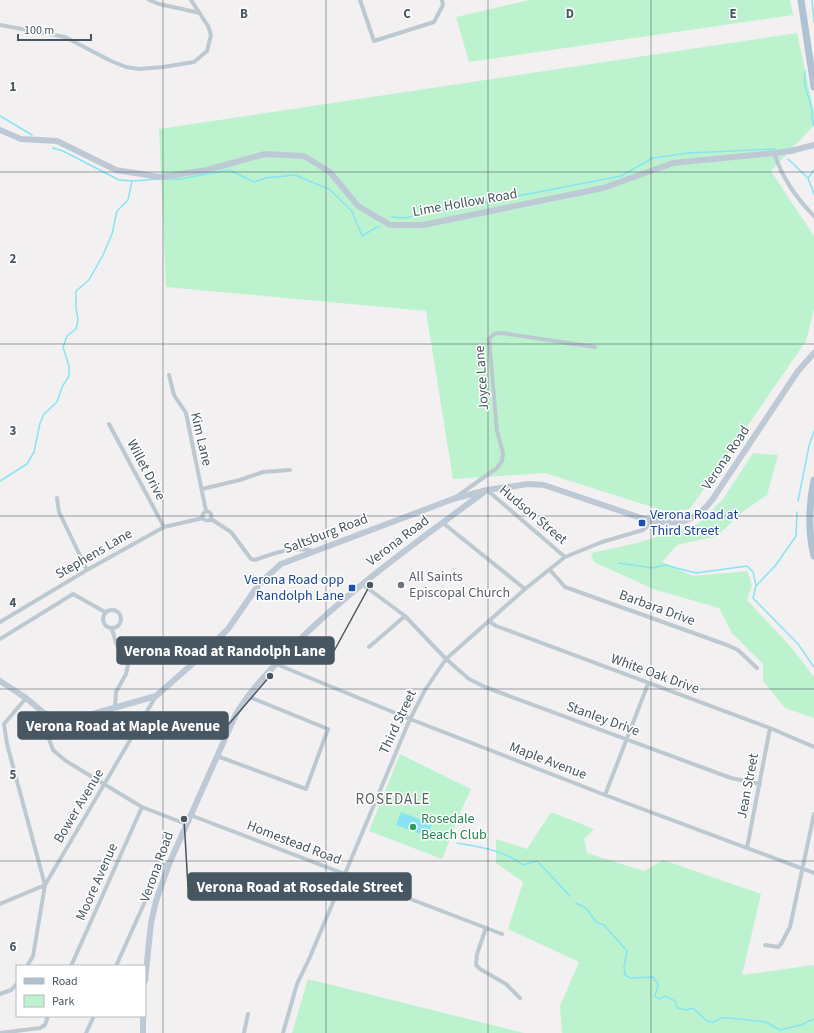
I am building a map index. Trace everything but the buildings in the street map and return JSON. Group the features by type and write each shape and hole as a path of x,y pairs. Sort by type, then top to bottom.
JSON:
{"main road":[{"path":"801,0 814,86"},
{"path":"814,480 810,506 810,530 814,556"}],"street":[{"path":"149,0 159,4 200,14"},
{"path":"0,25 65,37 111,62 126,67 139,69 163,67 194,62 207,51 211,35 208,26 191,0"},
{"path":"360,0 374,41 434,22 443,5 442,0"},
{"name":"Lime Hollow Road","path":"0,130 21,139 57,141 116,170 160,177 207,170 265,154 304,156 330,172 358,206 390,225 423,226 602,188 673,163 791,151 814,145"},
{"path":"774,153 789,185 814,216"},
{"name":"Joyce Lane","path":"452,499 497,468 502,461 503,453 497,431 489,339 492,335 495,333 502,333 595,347"},
{"name":"Verona Road","path":"146,971 151,923 156,901 169,864 186,824 236,714 247,696 317,622 362,584 487,490 528,484 544,485 628,514 654,521 682,522 696,516 704,510 712,500 804,363 814,353"},
{"path":"804,363 814,361"},
{"name":"Kim Lane","path":"168,375 174,395 186,413 206,512"},
{"name":"Willet Drive","path":"109,424 164,527"},
{"path":"202,489 240,480 263,472 290,470"},
{"name":"Saltsburg Road","path":"0,681 26,698 44,713 65,720 82,717 156,696 228,629 260,584 281,564 452,499 487,490"},
{"name":"Hudson Street","path":"487,490 566,557"},
{"path":"57,498 59,512 87,570"},
{"path":"211,519 211,513 206,512 203,515 203,518 206,520 211,519 231,532 251,559 255,560 272,553 294,549 314,551"},
{"name":"Stephens Lane","path":"0,622 87,570 164,527 203,518"},
{"name":"Third Street","path":"283,1033 297,984 310,957 410,719 425,690 446,659 525,589 566,557 602,542 643,530 654,521"},
{"path":"443,522 525,589"},
{"name":"Barbara Drive","path":"550,570 565,587 728,645 738,650 757,668"},
{"name":"Stanley Drive","path":"362,584 405,616 446,659 469,679 485,687 731,778 760,784"},
{"path":"0,639 73,594 105,612 109,610 116,611 121,617 120,625 112,629"},
{"path":"105,612 103,618 104,624 112,629 116,643 128,664 126,674 116,692 115,707"},
{"path":"369,647 405,616"},
{"name":"White Oak Drive","path":"489,621 496,626 648,684 770,728 814,747"},
{"name":"Maple Avenue","path":"276,664 410,719 605,795 814,873"},
{"path":"605,795 648,684"},
{"name":"Bower Avenue","path":"45,885 156,696"},
{"path":"217,756 306,789 328,729 247,696"},
{"path":"26,698 4,724 7,744 45,885 33,956 28,965"},
{"path":"44,713 48,736 53,750 66,761 142,807 186,824"},
{"name":"Jean Street","path":"747,848 770,728"},
{"name":"Moore Avenue","path":"71,965 142,807"},
{"path":"765,945 778,947 790,927 814,814"},
{"name":"Homestead Road","path":"190,815 502,934"},
{"path":"116,965 161,866 169,864"},
{"path":"0,904 45,885"},
{"path":"486,928 477,954 476,965 480,969 506,984 520,998"},
{"path":"0,994 11,990 16,985"},
{"path":"244,1033 248,1014"},
{"path":"0,1033 40,1028 45,1025 48,1017"},
{"path":"86,1033 94,1017"},
{"path":"143,1033 144,1017"}],"green space":[{"path":"529,0 790,0 793,15 469,62 456,17"},
{"path":"797,33 814,112 814,125 771,171 814,236 814,309 806,341 690,509 668,512 545,473 453,479 426,311 166,287 159,129"},
{"path":"753,453 778,455 767,495 741,513 717,536 677,545 662,562 693,576 747,571 752,585 747,600 791,647 814,677 814,718 785,708 763,681 763,664 732,633 719,608 653,589 594,562 591,553 637,543 698,524 723,499"},
{"path":"400,754 471,789 456,822 413,807 456,824 442,859 369,831"},
{"path":"551,812 594,829 584,839 587,853 644,871 663,860 761,894 742,975 814,965 814,1033 562,1033 560,1006 579,962 508,929 523,882 496,863 496,839 527,849"},
{"path":"308,979 524,1033 292,1033"}],"water":[{"path":"401,812 432,824 427,836 396,825"}],"waterway":[{"path":"812,0 814,22"},
{"path":"805,71 805,87 810,102 814,126"},
{"path":"0,116 32,135"},
{"path":"53,148 63,151 119,180 133,181 157,179"},
{"path":"392,217 404,218 621,176 653,158 688,153 775,149"},
{"path":"788,159 808,178 814,194"},
{"path":"165,179 180,179 229,170 254,182 265,178 295,175 329,189 352,211 362,236 380,226"},
{"path":"808,178 814,170"},
{"path":"0,481 27,464 34,452 40,423 44,414 57,402 62,387 69,376 69,366 63,347 67,336 76,329 78,320 76,291 89,280 103,255 112,234 117,211 128,200 132,181"},
{"path":"798,501 809,446 814,431"},
{"path":"797,512 796,536 775,566 756,586 753,598 798,644 814,667"},
{"path":"619,563 653,568 665,565 696,573 747,566 753,572 756,585"},
{"path":"457,843 500,853 523,865 537,861 570,896"},
{"path":"576,903 587,909 596,922 604,925 627,951 624,967 625,975 631,978 653,977 658,984 655,996 659,999 665,996 675,1001 678,1008 686,1010 693,1008 707,1021 713,1022 722,1018 766,1022 780,1030 801,1025 814,1019"}],"place":[{"name":"Verona Road at Third Street","path":"642,523"},
{"name":"Verona Road at Randolph Lane","path":"370,585"},
{"name":"All Saints Episcopal Church","path":"401,585"},
{"name":"Verona Road opp Randolph Lane","path":"352,588"},
{"name":"Verona Road at Maple Avenue","path":"270,676"},
{"name":"Verona Road at Rosedale Street","path":"184,819"},
{"name":"Rosedale Beach Club","path":"413,827"}],"district":[{"name":"ROSEDALE","path":"393,799"}]}
